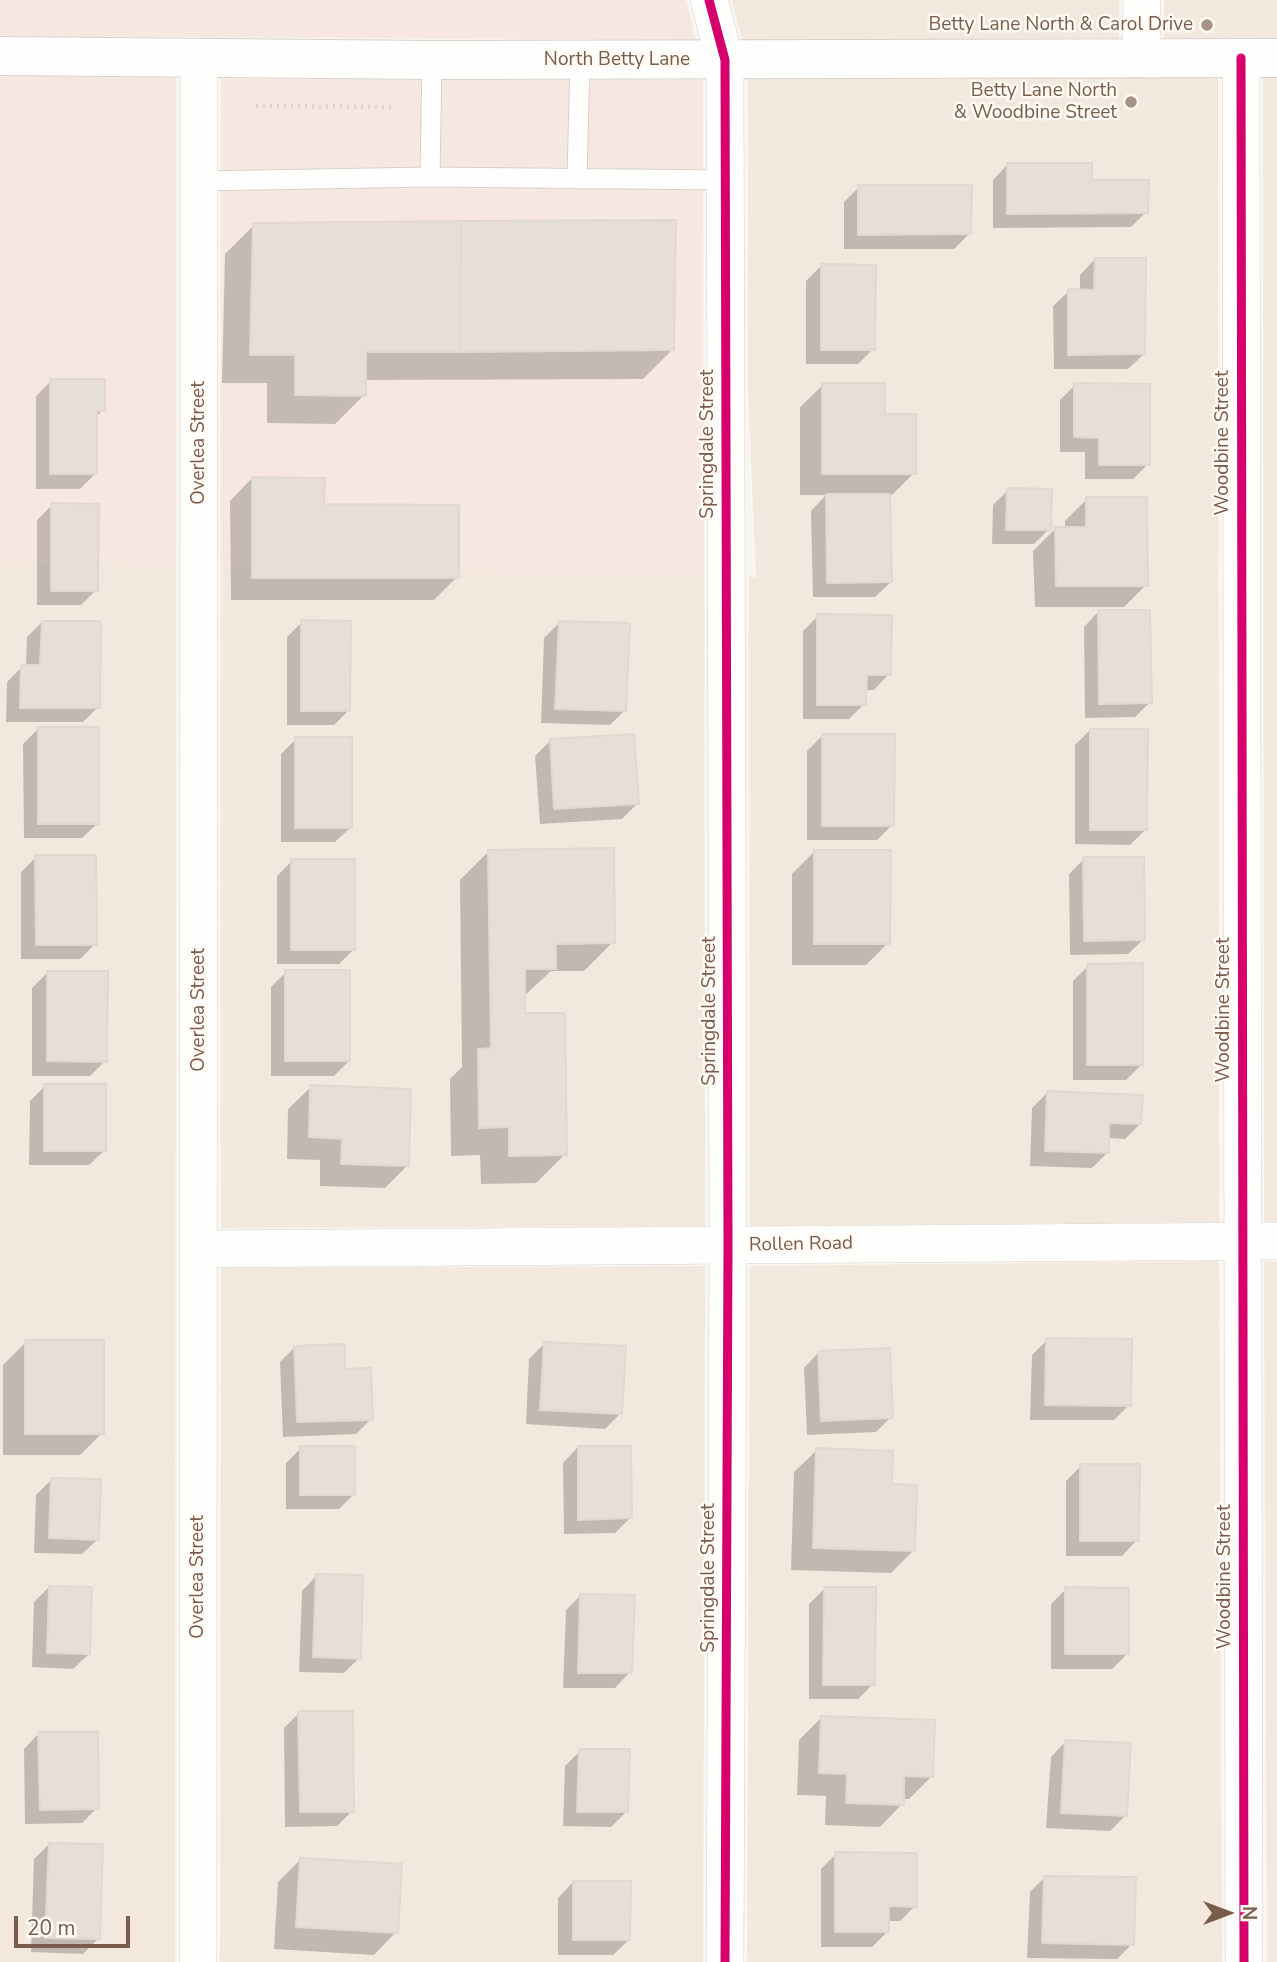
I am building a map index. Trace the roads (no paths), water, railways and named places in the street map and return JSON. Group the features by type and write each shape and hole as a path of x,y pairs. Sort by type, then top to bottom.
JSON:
{"street":[{"name":"Springdale Street","path":"709,0 725,60 728,1246 725,1962"},
{"path":"1142,0 1142,58"},
{"name":"North Betty Lane","path":"0,56 432,60 1259,58"},
{"name":"Woodbine Street","path":"1244,1962 1259,1241 1259,58"},
{"name":"Overlea Street","path":"198,1962 199,59"},
{"name":"Rollen Road","path":"199,1249 1259,1241"}],"lane":[{"path":"430,177 432,60"},
{"path":"577,179 580,60"},
{"path":"199,181 430,177 725,180"}],"place":[{"name":"Betty Lane North & Carol Drive","path":"1207,25"},
{"name":"Betty Lane North & Woodbine Street","path":"1131,102"}]}
